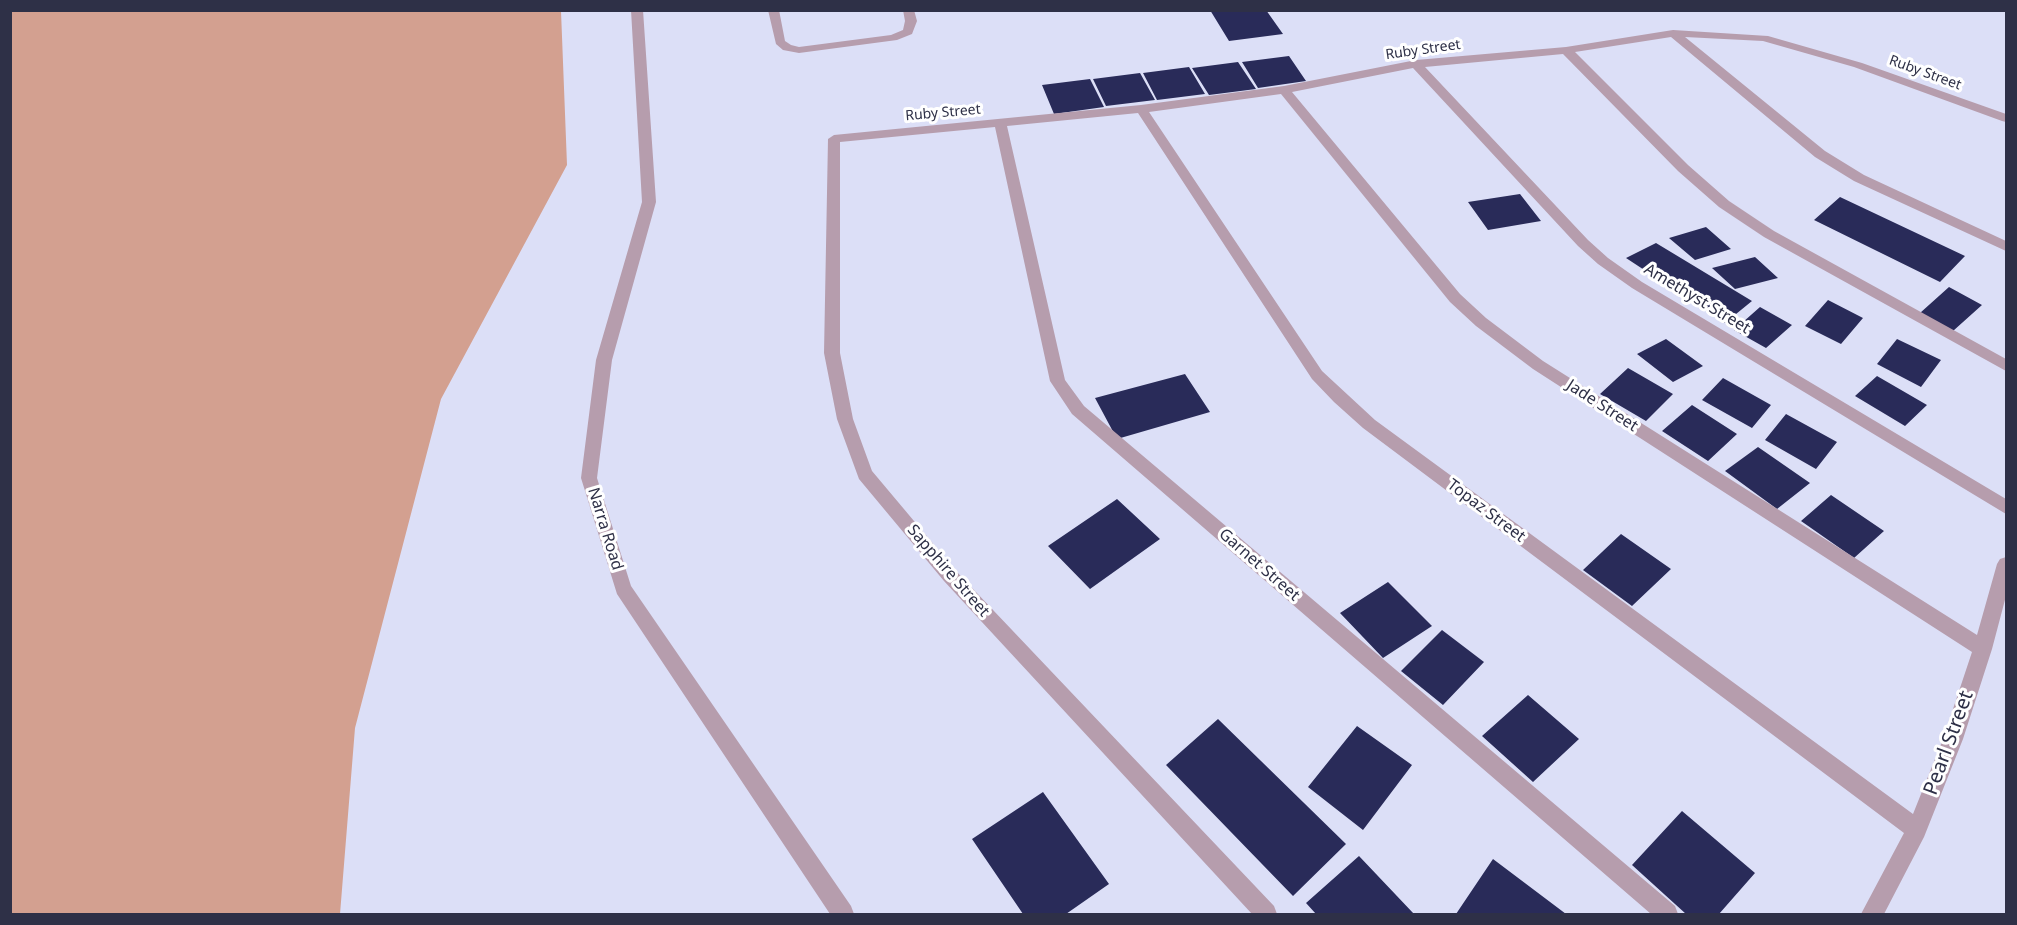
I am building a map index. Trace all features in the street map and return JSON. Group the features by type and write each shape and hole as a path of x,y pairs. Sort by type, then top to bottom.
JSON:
{"street":[{"name":"Narra Road","path":"637,10 649,202 604,360 589,478 623,589 843,915"},
{"path":"773,10 780,42 787,48 800,50 893,38 908,32 911,21 908,10"},
{"path":"1673,33 1821,154 1858,178 2007,246"},
{"name":"Ruby Street","path":"834,139 1141,109 1284,90 1416,64 1566,50 1673,33 1764,38 1858,65 2007,118"},
{"path":"1566,50 1683,168 1724,204 1769,234 2007,366"},
{"name":"Amethyst Street","path":"1416,64 1583,243 1604,261 1637,285 2007,507"},
{"name":"Jade Street","path":"1284,90 1455,298 1481,322 1538,365 1983,649"},
{"name":"Topaz Street","path":"1141,109 1317,375 1340,398 1379,431 1917,830"},
{"name":"Garnet Street","path":"1000,123 1058,381 1078,410 1667,915"},
{"name":"Sapphire Street","path":"834,139 832,353 845,419 865,474 950,576 1266,915"},
{"name":"Pearl Street","path":"1872,915 1917,830 1953,739 1983,649 2007,564"}],"shaded area":[{"path":"10,11 561,11 567,165 441,399 355,728 340,914 11,914"}],"building":[{"path":"1210,10 1266,10 1283,34 1229,41"},
{"path":"1289,56 1306,81 1258,88 1242,62"},
{"path":"1238,62 1256,89 1209,95 1192,68"},
{"path":"1189,67 1205,94 1157,100 1143,73"},
{"path":"1140,73 1155,100 1106,106 1093,79"},
{"path":"1090,79 1104,107 1054,114 1042,85"},
{"path":"1520,194 1541,221 1488,230 1468,202"},
{"path":"1840,197 1965,256 1940,282 1814,220"},
{"path":"1706,227 1731,249 1695,260 1669,238"},
{"path":"1656,243 1752,301 1725,323 1626,258"},
{"path":"1755,257 1778,278 1735,289 1712,268"},
{"path":"1949,287 1982,305 1953,331 1920,313"},
{"path":"1828,300 1863,318 1841,344 1805,326"},
{"path":"1760,307 1792,325 1766,348 1734,330"},
{"path":"1666,339 1703,366 1673,382 1637,354"},
{"path":"1897,339 1941,360 1921,387 1877,364"},
{"path":"1628,368 1673,394 1646,421 1600,394"},
{"path":"1185,374 1210,412 1117,439 1095,398"},
{"path":"1877,376 1927,405 1905,426 1855,396"},
{"path":"1723,378 1771,405 1752,428 1702,400"},
{"path":"1692,405 1737,434 1708,461 1662,431"},
{"path":"1786,414 1837,442 1816,469 1765,440"},
{"path":"1758,447 1810,483 1777,509 1725,471"},
{"path":"1831,495 1884,531 1854,558 1801,521"},
{"path":"1117,499 1160,539 1090,589 1048,546"},
{"path":"1621,534 1671,569 1632,606 1583,570"},
{"path":"1388,582 1432,626 1383,658 1340,613"},
{"path":"1442,630 1484,662 1443,705 1401,671"},
{"path":"1528,695 1579,739 1533,782 1482,736"},
{"path":"1218,719 1346,844 1293,896 1166,765"},
{"path":"1357,726 1412,765 1363,830 1308,787"},
{"path":"1043,792 1109,884 1066,914 1023,914 972,839"},
{"path":"1682,811 1755,873 1719,914 1686,914 1632,865"},
{"path":"1359,856 1414,914 1316,914 1306,903"},
{"path":"1493,859 1566,914 1456,914"}]}
